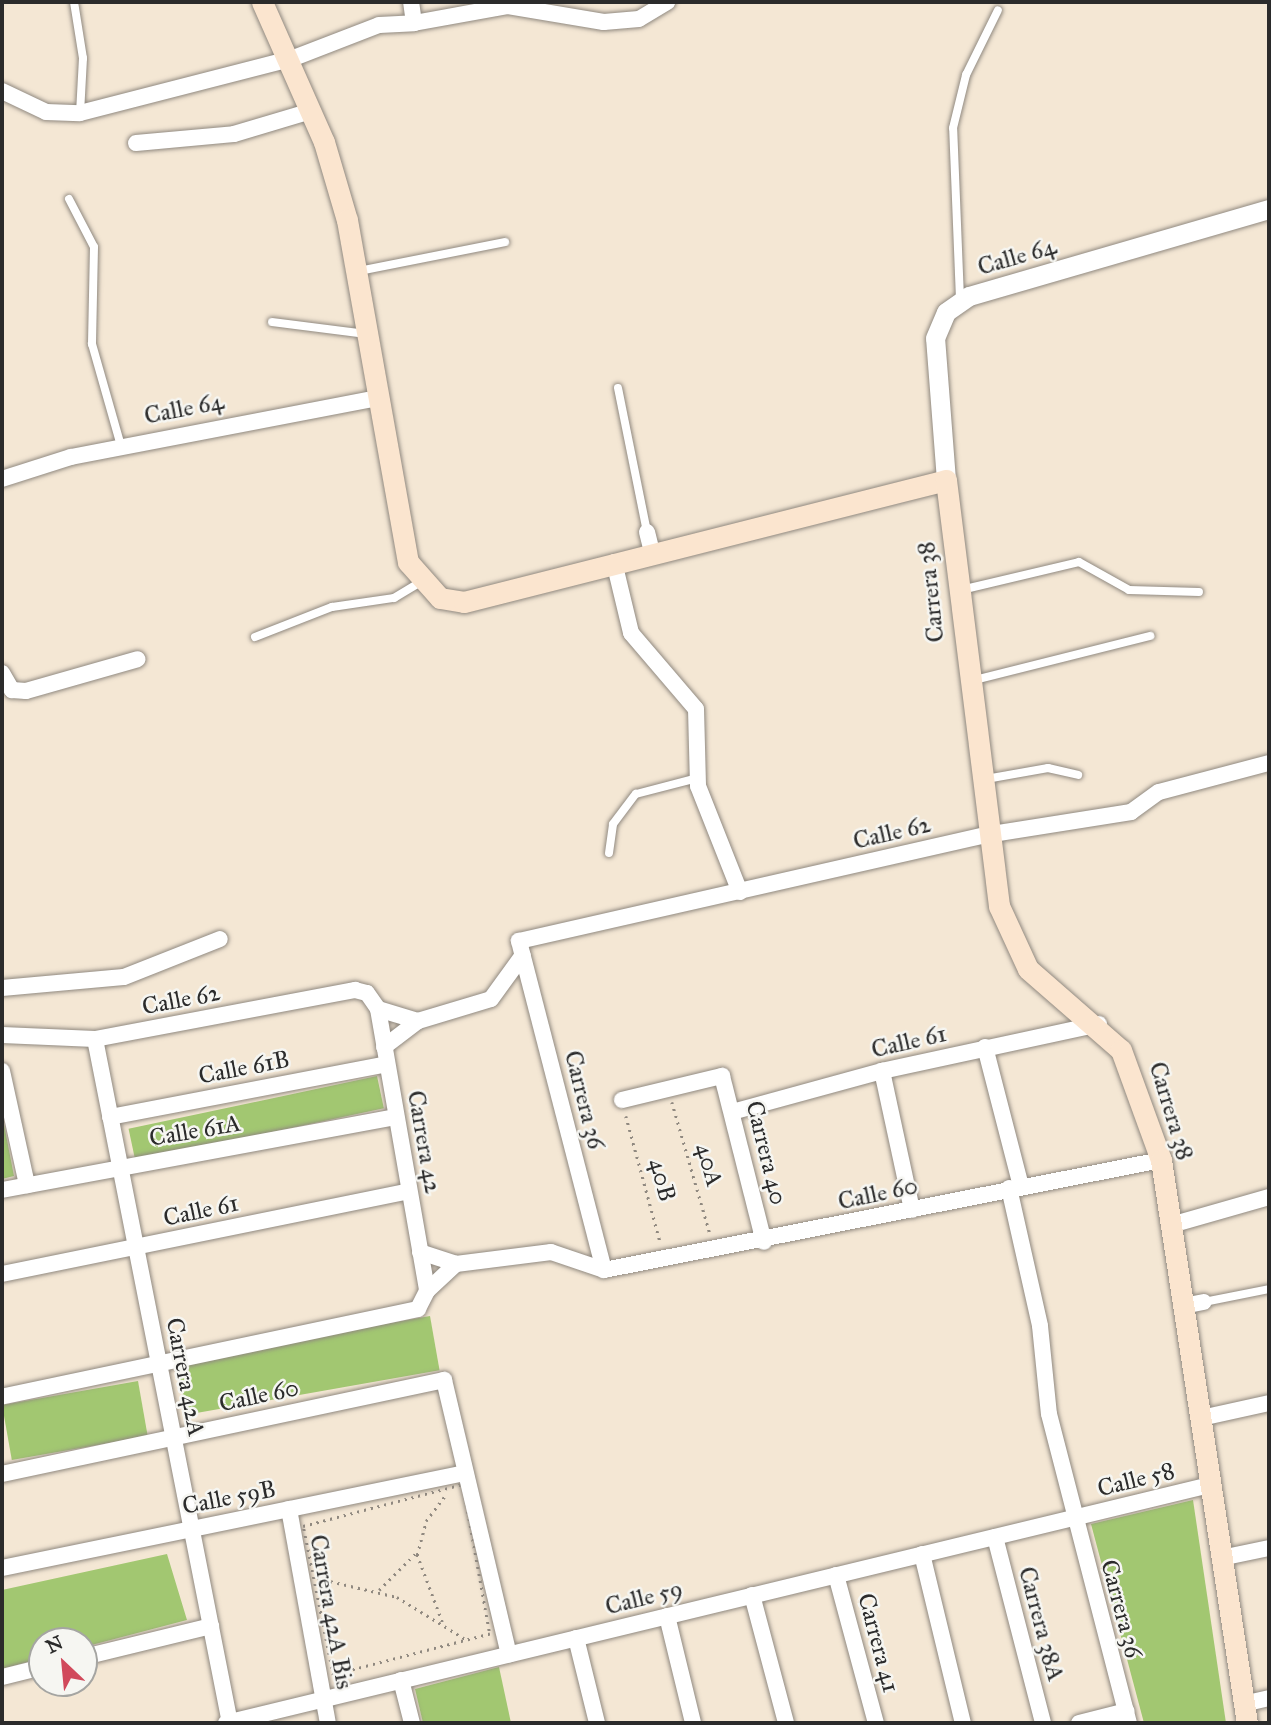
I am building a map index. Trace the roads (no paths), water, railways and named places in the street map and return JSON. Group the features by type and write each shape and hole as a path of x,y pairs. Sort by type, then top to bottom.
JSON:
{"main road":[{"path":"262,2 290,59 311,111 347,220 408,562 421,582 440,598 464,602 614,562 649,542 946,480"},
{"name":"Carrera 38","path":"946,480 986,835 999,906 1028,969 1098,1024 1135,1075 1161,1160 1171,1225 1194,1304 1200,1418 1245,1714"}],"street":[{"path":"411,2 414,23"},
{"path":"2,91 46,112 80,113 290,59 379,25 414,23 508,6 604,22 639,19 667,2"},
{"path":"136,143 234,134 311,111"},
{"name":"Calle 64","path":"946,480 935,338 946,312 961,302 1269,209"},
{"name":"Calle 64","path":"2,479 121,446 378,398"},
{"path":"614,562 631,633 696,709 698,778 709,824 740,891"},
{"path":"2,674 12,690 26,691 138,659"},
{"name":"Calle 62","path":"521,948 740,891 986,835 1131,812 1159,792 1269,763"},
{"path":"2,988 124,977 220,939"},
{"path":"384,1047 418,1021 491,999 521,948"},
{"name":"Carrera 36","path":"521,948 604,1270"},
{"name":"Calle 62","path":"2,1035 95,1039 355,990 367,993"},
{"name":"Carrera 42","path":"367,993 378,1009 427,1296"},
{"path":"378,1009 418,1021"},
{"name":"Calle 61","path":"732,1112 881,1071 1098,1024"},
{"name":"Carrera 42A","path":"95,1039 229,1723"},
{"name":"Carrera 36","path":"985,1047 1015,1187 1073,1518 1127,1717"},
{"name":"Calle 61B","path":"110,1117 387,1064"},
{"path":"2,1070 27,1185"},
{"path":"881,1071 912,1210"},
{"name":"Carrera 40","path":"623,1105 668,1089 722,1076 764,1242"},
{"name":"Calle 61A","path":"2,1190 396,1117"},
{"name":"Calle 60","path":"604,1270 764,1242 1015,1187 1161,1160"},
{"name":"Calle 61","path":"2,1275 409,1191"},
{"path":"1171,1225 1269,1197"},
{"path":"420,1252 456,1264 538,1252 604,1270"},
{"path":"427,1296 456,1264"},
{"name":"Calle 60","path":"2,1397 159,1366 427,1296"},
{"name":"Calle 60","path":"2,1474 444,1380 460,1479"},
{"path":"1200,1418 1269,1403"},
{"path":"460,1479 509,1654"},
{"name":"Calle 59B","path":"2,1568 289,1509 460,1479"},
{"name":"Calle 58","path":"1073,1518 1210,1485"},
{"name":"Carrera 42A Bis","path":"289,1509 328,1723"},
{"name":"Calle 59","path":"229,1723 1073,1518"},
{"name":"Carrera 38A","path":"995,1537 1043,1723"},
{"path":"1222,1558 1269,1548"},
{"path":"922,1554 963,1723"},
{"name":"Carrera 41","path":"836,1575 876,1723"},
{"path":"752,1595 786,1723"},
{"path":"667,1616 693,1723"},
{"path":"98,1654 211,1626"},
{"path":"576,1638 597,1723"},
{"path":"2,1677 28,1670"},
{"path":"401,1680 412,1723"},
{"path":"1245,1714 1269,1698"},
{"path":"1079,1723 1127,1717"}],"lane":[{"path":"74,2 83,58 80,113"},
{"path":"961,302 953,128 967,75 998,10"},
{"path":"69,199 94,247 92,344 121,446"},
{"path":"356,272 505,242"},
{"path":"272,322 367,334"},
{"path":"618,388 649,542"},
{"path":"958,591 1079,562 1129,590 1199,592"},
{"path":"255,637 332,607 394,598 421,582"},
{"path":"968,682 1150,636"},
{"path":"980,780 1048,768 1079,775"},
{"path":"609,853 613,824 636,794 698,778"},
{"path":"1194,1304 1269,1289"}]}
